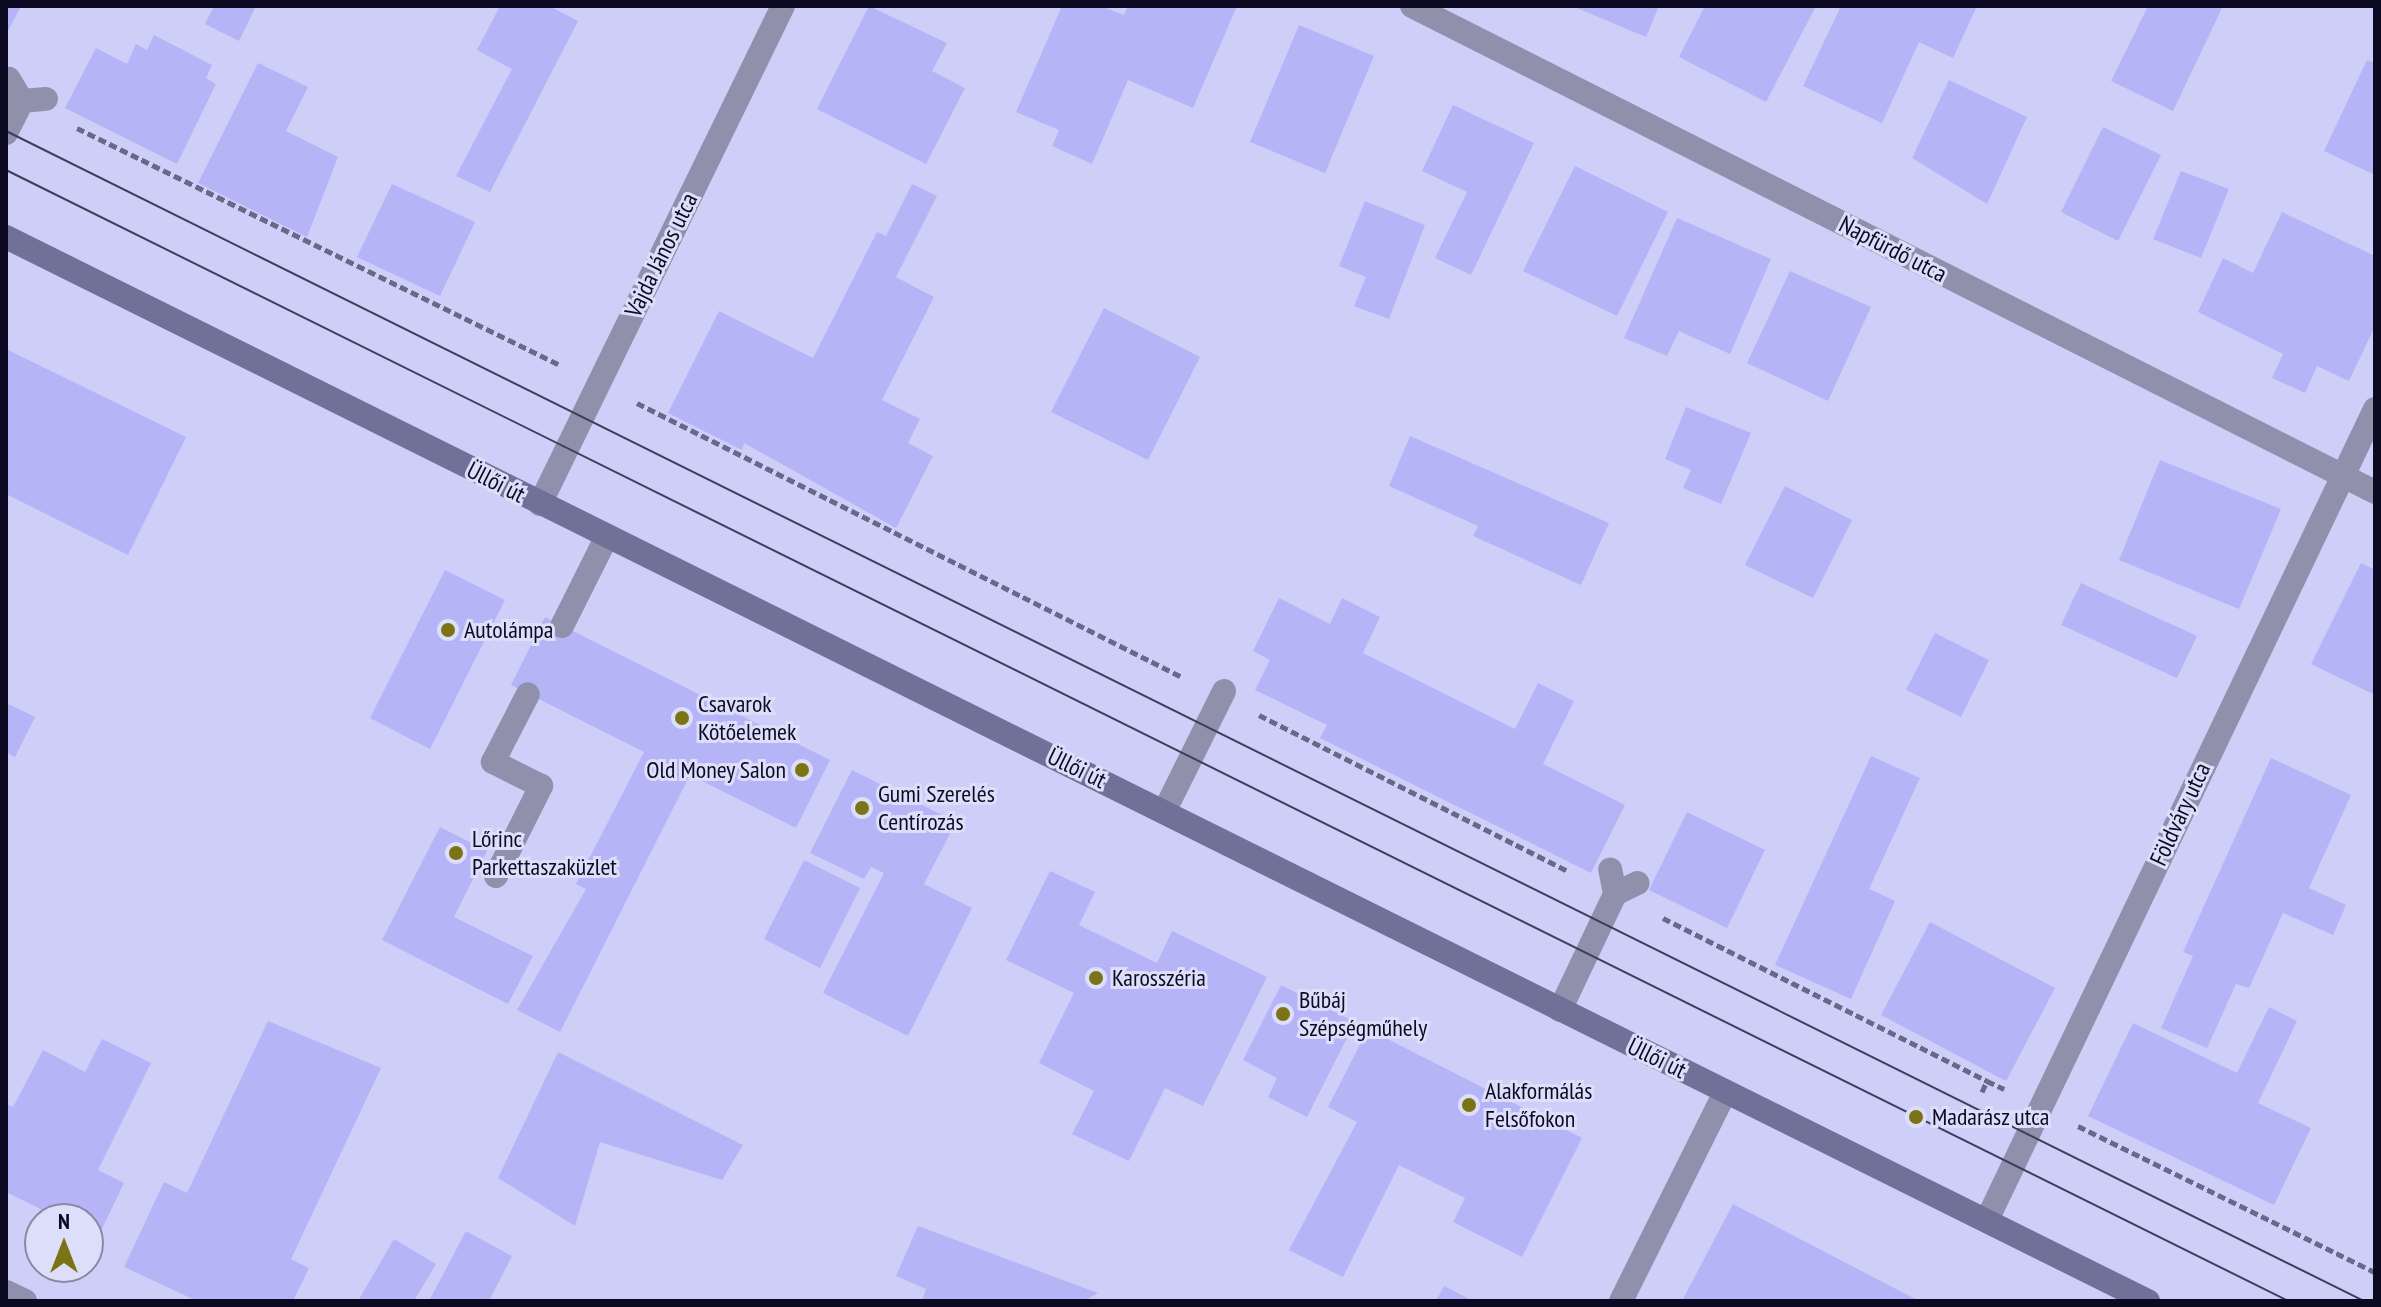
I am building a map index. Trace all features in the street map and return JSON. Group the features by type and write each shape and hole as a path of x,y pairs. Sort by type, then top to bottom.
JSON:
{"main road":[{"name":"Üllői út","path":"6,237 2148,1301"}],"street":[{"name":"Vajda János utca","path":"540,504 783,6"},
{"name":"Napfürdő utca","path":"1412,6 2375,492"},
{"path":"6,133 34,100 9,79"},
{"name":"Földváry utca","path":"1987,1220 2375,409"},
{"path":"562,626 607,536"},
{"path":"496,876 541,786 493,762 528,694"},
{"path":"1164,812 1223,694"},
{"path":"1560,1010 1615,894 1610,869"},
{"path":"1615,894 1638,883"},
{"path":"1621,1301 1725,1092"},
{"path":"6,1292 25,1301"}],"path":[{"path":"34,100 1223,694 1987,1081"},
{"path":"2041,1107 2375,1272"}],"building":[{"path":"6,6 21,6 6,35"},
{"path":"214,6 256,6 239,41 205,24"},
{"path":"500,6 549,6 578,21 490,192 456,176 512,69 477,50"},
{"path":"869,6 947,43 932,71 965,88 926,164 817,109"},
{"path":"1062,6 1101,6 1124,15 1128,6 1237,6 1193,108 1128,80 1092,164 1052,146 1059,130 1016,112"},
{"path":"1572,6 1659,6 1646,37"},
{"path":"1705,6 1816,6 1766,102 1679,57"},
{"path":"1841,6 1977,6 1953,58 1919,42 1882,123 1803,86"},
{"path":"2148,6 2223,6 2173,111 2111,81"},
{"path":"1299,25 1374,56 1325,173 1250,142"},
{"path":"154,35 212,65 206,78 216,84 177,164 65,108 96,48 127,64 136,44 147,50"},
{"path":"2367,60 2375,63 2375,175 2324,151"},
{"path":"258,63 308,87 286,131 338,157 307,237 198,183"},
{"path":"1949,80 2027,117 1987,204 1912,158"},
{"path":"1453,105 1534,143 1471,275 1435,258 1467,192 1422,171"},
{"path":"2103,127 2161,155 2118,241 2061,212"},
{"path":"1575,166 1668,212 1617,316 1523,271"},
{"path":"2181,171 2229,189 2201,258 2153,239"},
{"path":"392,184 475,222 440,296 357,257"},
{"path":"912,184 937,196 896,277 934,297 882,400 920,419 908,443 933,456 896,528 744,443 742,450 668,413 719,311 813,358 877,232 886,236"},
{"path":"1365,201 1425,225 1389,319 1354,306 1366,277 1339,266"},
{"path":"2282,212 2375,256 2375,326 2349,381 2317,366 2305,393 2272,378 2283,354 2198,312 2223,258 2253,273"},
{"path":"1677,218 1771,259 1730,354 1679,331 1667,356 1624,338"},
{"path":"1790,271 1871,307 1828,401 1747,363"},
{"path":"1104,308 1200,357 1148,460 1051,412"},
{"path":"6,349 186,437 128,555 6,494"},
{"path":"1686,407 1751,433 1721,504 1683,488 1691,470 1665,459"},
{"path":"1410,436 1609,523 1581,585 1473,536 1478,526 1389,486"},
{"path":"2160,460 2281,509 2239,609 2119,560"},
{"path":"1785,486 1852,520 1813,598 1745,565"},
{"path":"2361,563 2375,570 2375,695 2311,664"},
{"path":"445,570 505,600 430,749 370,718"},
{"path":"2081,583 2197,636 2177,678 2061,625"},
{"path":"1279,598 1330,624 1342,598 1380,617 1363,653 1515,729 1538,683 1574,701 1543,764 1625,805 1591,873 1320,738 1327,725 1255,690 1270,660 1253,651"},
{"path":"545,617 830,760 796,828 690,775 560,1032 517,1010 586,889 576,884 644,752 511,685"},
{"path":"1935,633 1989,660 1961,717 1906,690"},
{"path":"6,703 35,717 15,757 6,752"},
{"path":"1871,756 1920,778 1869,889 1895,901 1851,999 1775,965"},
{"path":"2271,758 2351,795 2309,888 2346,905 2333,935 2283,913 2249,988 2236,984 2207,1048 2161,1028 2193,956 2183,952"},
{"path":"852,770 956,822 924,884 972,908 908,1036 823,993 884,873 871,867 864,879 810,853"},
{"path":"1687,812 1765,850 1727,928 1649,890"},
{"path":"440,827 487,851 454,917 533,956 508,1004 382,940"},
{"path":"804,860 860,888 820,968 764,939"},
{"path":"1050,871 1095,892 1079,925 1157,963 1172,931 1267,977 1203,1106 1165,1088 1129,1161 1072,1134 1094,1091 1039,1063 1074,993 1006,960"},
{"path":"1930,922 2055,988 2006,1081 1881,1015"},
{"path":"1281,985 1355,1022 1307,1117 1268,1097 1277,1078 1243,1060"},
{"path":"2269,1007 2297,1021 2258,1103 2311,1128 2274,1205 2088,1116 2133,1023 2237,1073"},
{"path":"268,1021 381,1068 291,1259 309,1268 293,1301 197,1301 124,1267 164,1182 187,1193"},
{"path":"1368,1029 1582,1138 1522,1257 1453,1222 1465,1198 1399,1165 1343,1277 1289,1250 1357,1122 1328,1107"},
{"path":"102,1039 151,1063 98,1170 124,1183 104,1225 104,1203 28,1203 6,1192 6,1104 13,1107 43,1050 85,1072"},
{"path":"558,1052 743,1145 722,1180 600,1142 575,1226 498,1178"},
{"path":"1733,1204 1919,1301 1682,1301"},
{"path":"918,1226 1098,1293 1084,1301 922,1301 926,1289 896,1276"},
{"path":"466,1231 512,1256 489,1301 429,1301"},
{"path":"394,1239 436,1264 414,1301 358,1301"},
{"path":"1444,1286 1473,1301 1436,1301"}],"tram line":[{"path":"6,131 2364,1301"},
{"path":"6,170 2288,1301"}],"place":[{"name":"Autolámpa","path":"448,630"},
{"name":"Csavarok Kötőelemek","path":"682,718"},
{"name":"Old Money Salon","path":"802,770"},
{"name":"Gumi Szerelés Centírozás","path":"862,808"},
{"name":"Lőrinc Parkettaszaküzlet","path":"456,853"},
{"name":"Karosszéria","path":"1096,978"},
{"name":"Bűbáj Szépségműhely","path":"1283,1014"},
{"name":"Alakformálás Felsőfokon","path":"1469,1105"},
{"name":"Madarász utca","path":"1916,1117"}]}
